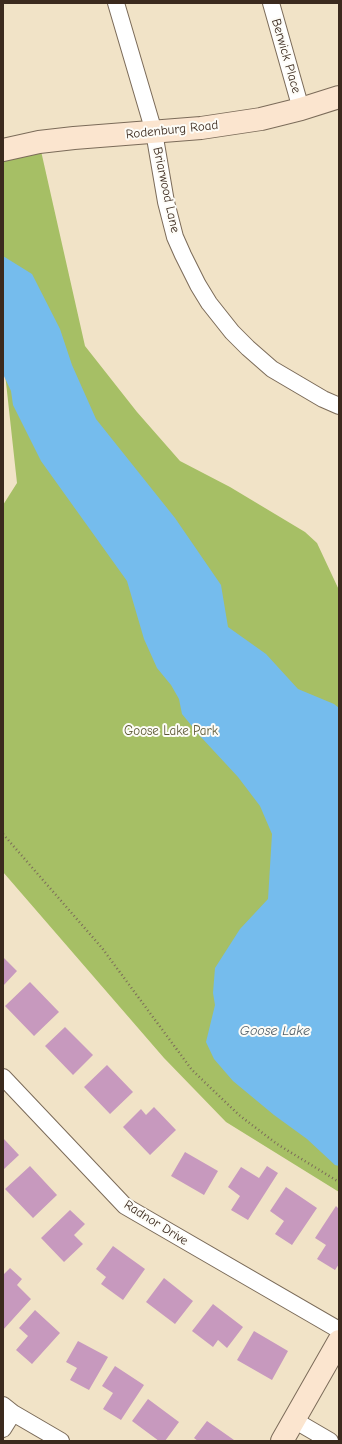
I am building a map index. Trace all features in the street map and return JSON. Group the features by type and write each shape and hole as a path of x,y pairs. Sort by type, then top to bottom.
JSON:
{"street":[{"name":"Briarwood Lane","path":"116,3 154,132 166,202 175,236 198,285 209,303 232,332 272,369 323,399 339,406"},
{"name":"Berwick Place","path":"271,3 301,109"},
{"name":"Rodenburg Road","path":"3,150 40,142 202,128 254,120 301,109 339,97"},
{"name":"Radnor Drive","path":"3,1077 125,1206 339,1330"},
{"path":"282,1441 339,1341"},
{"path":"3,1429 8,1409 61,1441"},
{"path":"294,1420 330,1441"}],"path":[{"path":"3,834 102,948 192,1070 239,1115 271,1139 339,1182"}],"green space":[{"name":"Goose Lake Park","path":"39,142 85,346 137,412 180,461 230,487 305,532 317,543 339,590 339,1192 226,1122 164,1058 3,872 3,505 17,483 3,355 3,150"}],"water":[{"name":"Goose Lake","path":"3,256 32,274 60,329 72,365 96,419 175,518 221,585 228,627 266,654 298,689 334,704 339,708 339,1166 335,1165 307,1139 274,1115 233,1081 214,1059 206,1042 215,1005 213,993 215,968 240,929 268,899 272,834 260,806 238,777 182,714 179,699 171,685 157,668 144,639 127,581 41,461 13,405 11,391 3,374"}],"building":[{"path":"3,957 17,971 3,986"},
{"path":"30,982 59,1012 34,1036 5,1006"},
{"path":"65,1027 93,1055 73,1075 45,1046"},
{"path":"107,1065 133,1092 110,1114 84,1087"},
{"path":"154,1107 176,1130 150,1155 123,1127 141,1109 146,1115"},
{"path":"3,1138 19,1155 3,1170"},
{"path":"185,1152 218,1171 204,1195 171,1176"},
{"path":"30,1166 57,1195 33,1218 5,1189"},
{"path":"267,1166 278,1173 248,1220 231,1210 240,1196 228,1187 241,1167 259,1178"},
{"path":"286,1187 317,1208 292,1245 275,1234 284,1221 270,1211"},
{"path":"336,1206 339,1209 339,1264 335,1270 317,1259 326,1245 315,1238"},
{"path":"70,1210 85,1224 74,1235 83,1244 64,1262 41,1238"},
{"path":"113,1246 145,1269 123,1300 101,1284 106,1277 96,1269"},
{"path":"10,1268 22,1279 17,1285 31,1299 3,1330 3,1275"},
{"path":"164,1278 193,1301 175,1324 146,1302"},
{"path":"213,1304 243,1327 227,1348 218,1340 213,1347 192,1331"},
{"path":"35,1310 60,1333 32,1364 16,1350 28,1336 19,1328"},
{"path":"254,1331 288,1351 272,1380 237,1360"},
{"path":"78,1341 108,1357 89,1390 70,1380 77,1368 66,1362"},
{"path":"115,1366 144,1385 121,1420 103,1409 113,1393 102,1386"},
{"path":"148,1399 179,1422 165,1441 159,1441 132,1421"},
{"path":"207,1421 234,1440 198,1441 194,1438"}]}
